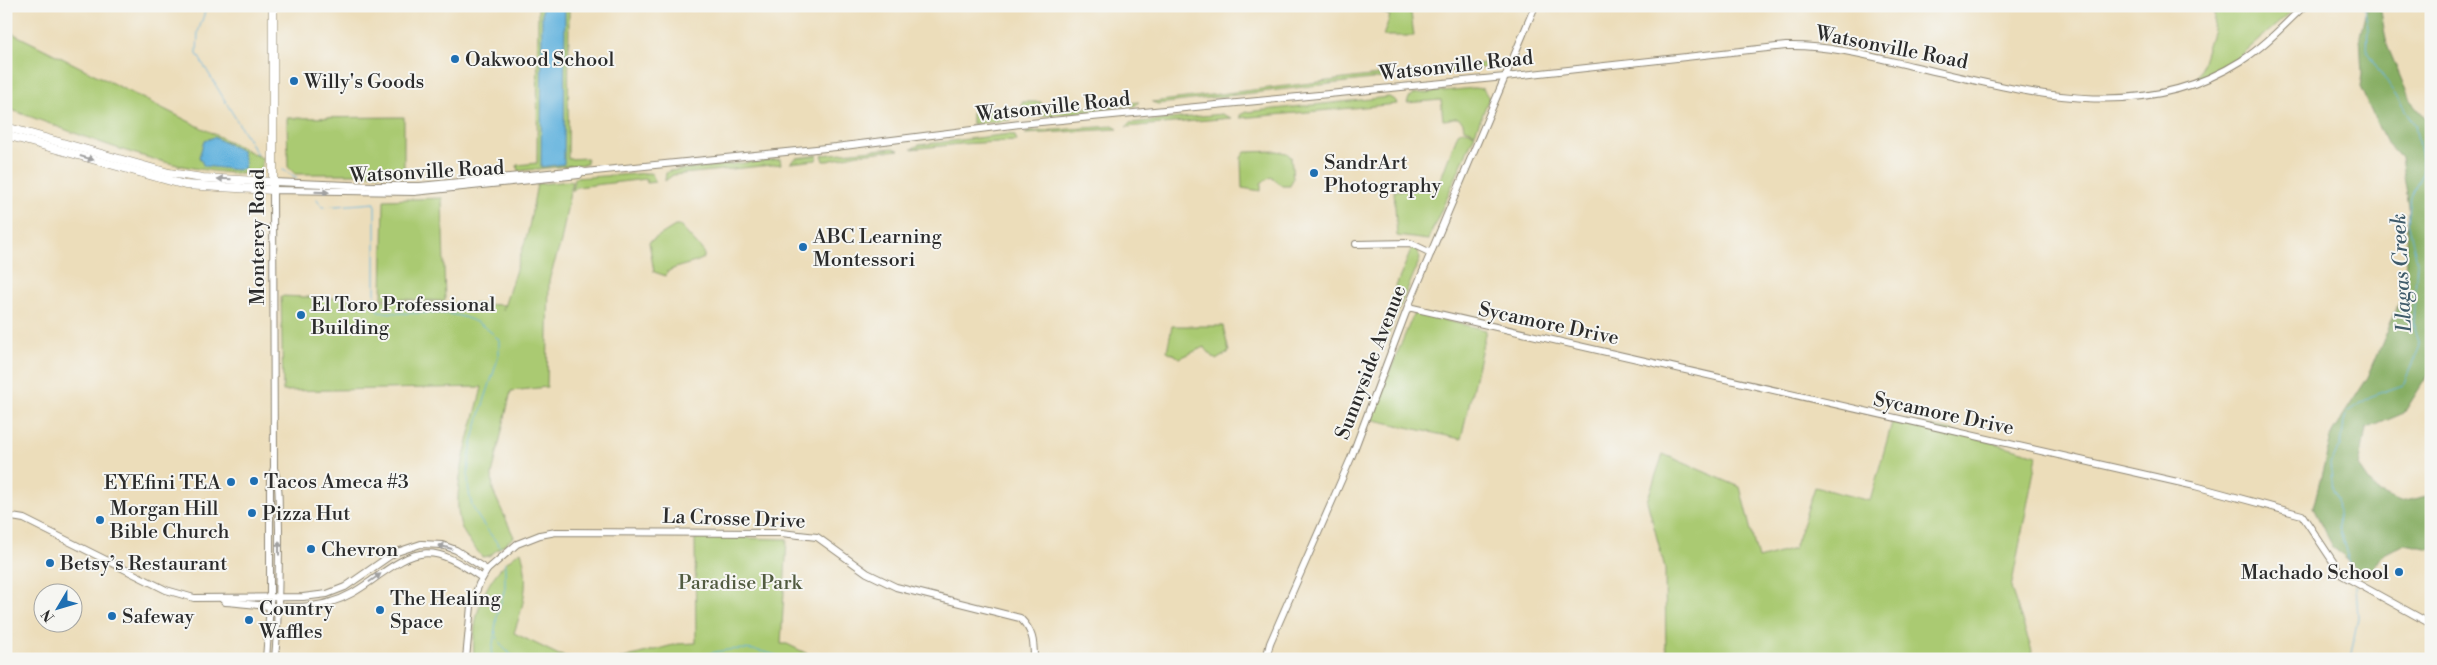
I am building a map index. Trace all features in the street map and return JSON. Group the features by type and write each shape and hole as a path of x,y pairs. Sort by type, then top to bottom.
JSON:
{"main road":[{"name":"Monterey Road","path":"273,6 273,190"},
{"path":"6,127 169,173 203,178 273,182"},
{"path":"6,135 177,183 211,188 273,190"}],"street":[{"name":"Sunnyside Avenue","path":"1266,659 1270,643 1351,458 1408,307 1535,6"},
{"name":"Watsonville Road","path":"273,190 414,192 566,173 579,175 581,172 836,147 1020,124 1811,45 1839,49 2050,96 2128,99 2174,90 2229,68 2255,51 2304,6"},
{"name":"Watsonville Road","path":"273,182 397,186 543,176"},
{"name":"Monterey Road","path":"266,659 270,605 270,482 274,468 273,190"},
{"path":"1356,244 1410,243 1432,253"},
{"name":"Sycamore Drive","path":"1408,307 2195,486 2302,515 2313,528 2336,569 2348,578 2431,624"},
{"name":"Monterey Road","path":"274,468 279,481 279,597 275,659"},
{"path":"6,516 24,520 173,594 194,598 222,599 225,602 278,606 323,605 342,599 401,559 422,553 446,556 482,578"},
{"name":"La Crosse Drive","path":"466,659 471,606 487,570 517,544 540,535 556,532 781,533 817,538 867,573 888,584 1020,618 1031,628 1034,641 1034,659"},
{"path":"222,599 226,596 318,596 332,593 351,583 394,553 421,544 442,545 456,550 487,570"}],"green space":[{"path":"538,6 569,6 568,159 587,158 587,164 518,171 517,165 537,163"},
{"path":"1370,6 1406,6 1407,11 1411,13 1414,36 1383,36 1390,16"},
{"path":"2215,6 2298,6 2231,64 2197,80 2213,29"},
{"path":"2367,6 2380,6 2387,45 2410,100 2431,124 2431,370 2404,413 2366,429 2359,466 2376,491 2400,502 2431,495 2431,549 2404,544 2382,555 2367,578 2333,547 2313,508 2332,433 2368,377 2404,291 2409,207 2401,158 2385,141 2360,87 2362,74 2360,36"},
{"path":"6,30 262,158 262,168 248,173 237,173 193,168 165,162 112,146 6,108"},
{"path":"1493,62 1498,66 1411,76 1404,73"},
{"path":"1395,73 1389,77 1158,104 1152,102"},
{"path":"1474,88 1483,89 1489,98 1475,133 1464,128 1463,122 1458,118 1443,120 1441,100 1407,103 1414,94"},
{"path":"1389,97 1396,101 1397,104 1240,118 1240,115 1246,112"},
{"path":"1022,102 1041,102 1042,112 1139,102 1135,106 1119,106 1103,110 1030,117 1023,114"},
{"path":"1014,108 1015,115 1010,120 972,124 972,112"},
{"path":"1222,114 1231,118 1126,127 1130,123"},
{"path":"404,117 404,174 295,174 288,167 287,118"},
{"path":"1113,126 1118,129 1025,134 1027,132"},
{"path":"1463,130 1475,134 1428,240 1397,236 1394,191 1424,188 1431,191 1437,189 1458,133"},
{"path":"1009,134 1015,136 1017,141 911,149 919,145"},
{"path":"893,148 899,150 858,154 828,161 824,161 822,155"},
{"path":"1277,151 1287,153 1291,157 1293,179 1290,186 1282,186 1271,177 1261,183 1261,191 1242,188 1241,158 1245,152"},
{"path":"818,155 816,160 790,163 796,158"},
{"path":"780,159 781,164 673,175 665,181 666,173 669,171"},
{"path":"652,174 655,182 647,183 646,179 577,187 572,191 574,178"},
{"path":"572,181 561,242 549,280 547,387 511,391 492,475 493,491 514,537 489,556 482,557 461,526 458,511 458,494 464,457 482,387 283,391 281,296 504,305 503,310 528,232 537,184"},
{"path":"442,198 445,301 382,298 384,200"},
{"path":"675,226 680,226 704,252 704,258 671,270 667,272 666,276 654,272 649,242"},
{"path":"1412,248 1417,250 1420,259 1383,347 1379,348 1393,303 1391,298"},
{"path":"1414,313 1486,330 1461,439 1370,419"},
{"path":"1172,326 1223,326 1229,352 1216,360 1204,347 1180,358 1167,351"},
{"path":"1893,419 1948,430 2037,455 2011,588 2032,651 2030,659 1666,659 1665,568 1647,501 1663,454 1740,487 1758,559 1794,549 1815,487 1870,501"},
{"name":"Paradise Park","path":"695,537 787,539 781,644 787,644 818,659 620,659 677,644 696,643"},
{"path":"521,551 525,572 525,592 514,633 559,655 577,659 474,659 475,627 482,598 498,572"}],"water":[{"path":"542,6 565,6 564,164 541,167"},
{"path":"214,137 242,151 245,163 243,169 204,166 199,157 204,141"}],"waterway":[{"path":"207,6 198,32 197,54 257,154"},
{"name":"Llagas Creek","path":"2354,579 2339,527 2337,499 2333,490 2330,463 2341,446 2344,421 2347,413 2371,396 2403,385 2420,346 2413,322 2417,262 2408,221 2411,197 2423,171 2422,162 2415,125 2367,52 2368,28 2364,6"},
{"path":"283,170 297,178"},
{"path":"317,199 322,207 375,203 375,299 378,311 457,315 485,328 499,340 499,354 471,449 468,487 475,511 500,547"},
{"path":"491,659 497,615 505,588 505,562"},
{"name":"Llagas Creek","path":"2350,659 2358,618 2356,585"},
{"path":"495,631 504,648 520,659"},
{"path":"688,659 734,649 756,650 781,657"}],"place":[{"name":"Oakwood School","path":"455,59"},
{"name":"Willy's Goods","path":"294,81"},
{"name":"SandrArt Photography","path":"1314,173"},
{"name":"ABC Learning Montessori","path":"803,247"},
{"name":"El Toro Professional Building","path":"301,315"},
{"name":"Tacos Ameca #3","path":"254,481"},
{"name":"EYEfini TEA","path":"231,482"},
{"name":"Pizza Hut","path":"252,513"},
{"name":"Morgan Hill Bible Church","path":"100,520"},
{"name":"Chevron","path":"311,549"},
{"name":"Betsy’s Restaurant","path":"50,563"},
{"name":"Machado School","path":"2399,572"},
{"name":"The Healing Space","path":"380,610"},
{"name":"Safeway","path":"112,616"},
{"name":"Country Waffles","path":"249,620"}]}
